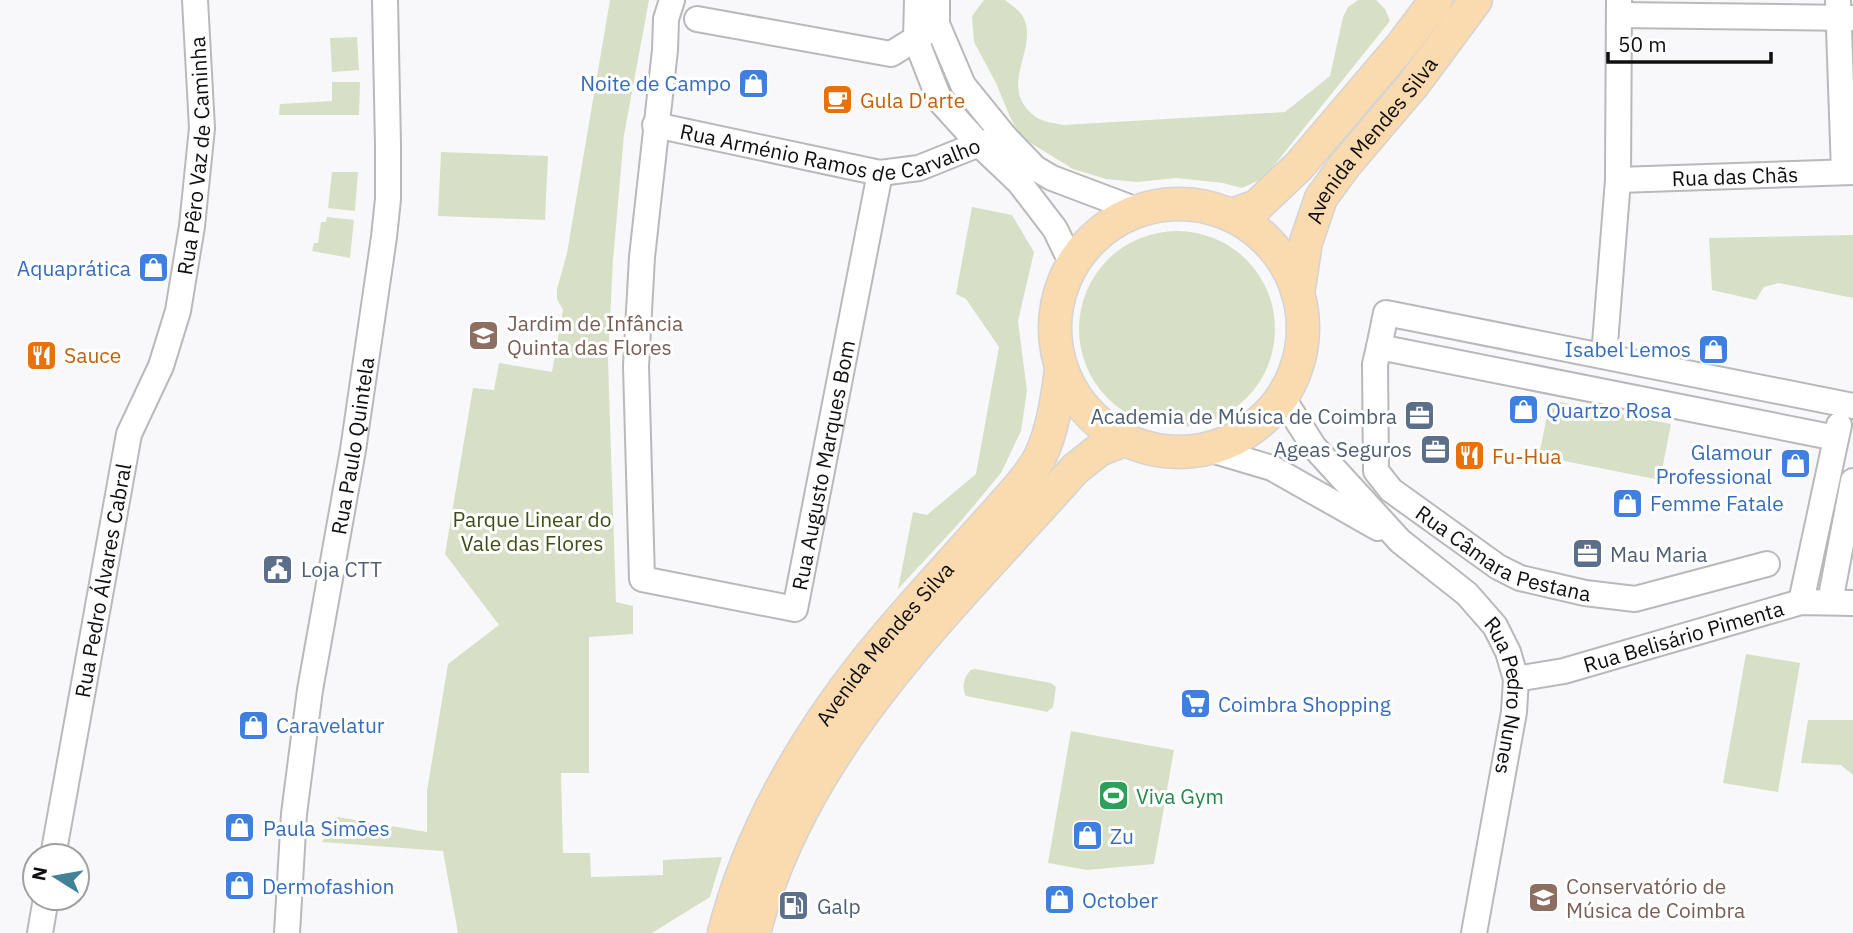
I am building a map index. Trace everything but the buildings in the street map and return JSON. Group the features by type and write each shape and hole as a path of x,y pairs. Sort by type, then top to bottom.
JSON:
{"main road":[{"name":"Avenida Mendes Silva","path":"1232,215 1257,206 1299,166 1402,45 1436,0"},
{"name":"Avenida Mendes Silva","path":"1298,294 1306,242 1321,198 1345,165 1413,85 1476,0"},
{"path":"1185,203 1232,215 1255,229 1274,247 1289,269 1298,294 1303,321 1301,348 1295,373 1268,415 1230,442 1208,449 1180,453 1161,451 1124,440 1097,422 1076,398 1061,370 1054,343 1054,316 1061,289 1072,264 1100,231 1137,210 1161,204 1185,203"},
{"name":"Avenida Mendes Silva","path":"724,933 730,909 751,855 808,741 884,639 1027,476 1048,437 1061,370"},
{"name":"Avenida Mendes Silva","path":"754,933 783,852 807,802 834,756 875,696 1074,468 1099,450 1124,440"}],"street":[{"name":"Rua Pêro Vaz de Caminha","path":"178,311 192,226 202,128 195,0"},
{"name":"Rua Paulo Quintela","path":"287,933 294,814 310,690 353,450 388,200 385,0"},
{"name":"Rua Augusto Marques Bom","path":"672,0 666,19 665,50 642,257 636,366 642,579 795,609 880,173"},
{"path":"917,0 916,40 940,101 1019,183 1055,229 1072,264"},
{"path":"1604,356 1618,180 1619,8 1843,12 1849,172"},
{"path":"665,50 692,9 891,54 916,40 937,12"},
{"path":"937,12 963,85 1006,138 1035,168 1052,178 1137,210"},
{"name":"Rua Arménio Ramos de Carvalho","path":"655,125 880,173 919,168 979,144 1006,138"},
{"name":"Rua das Chãs","path":"1618,180 1849,172"},
{"name":"Rua Pedro Álvares Cabral","path":"56,842 127,447 130,434 161,366 178,311"},
{"name":"Rua Câmara Pestana","path":"1767,564 1635,600 1585,593 1520,578 1498,568 1391,491 1376,471 1375,364 1386,313 1848,405 1836,438 1801,602"},
{"path":"1379,347 1836,438"},
{"name":"Rua Pedro Nunes","path":"1282,397 1314,447 1400,541"},
{"name":"Rua Pedro Nunes","path":"1208,449 1272,468 1400,541 1467,594 1495,625 1508,652 1516,680 1514,712 1474,933"},
{"path":"1842,603 1853,481"},
{"name":"Rua Belisário Pimenta","path":"1516,680 1564,671 1801,602 1842,603"},
{"path":"40,933 44,912"}],"green space":[{"name":"Parque Linear do Vale das Flores","path":"610,0 649,0 624,135 613,260 608,360 616,602 633,606 633,634 589,637 589,773 561,773 563,853 590,853 591,877 663,875 663,860 722,857 710,897 652,933 458,933 443,851 322,842 337,817 427,832 427,791 448,664 499,625 445,554 473,388 494,390 499,363 552,372 563,310 557,299 557,289 567,253"},
{"path":"984,0 1005,0 1022,15 1027,27 1027,40 1018,80 1019,93 1024,105 1036,117 1063,125 1285,112 1330,76 1343,17 1348,7 1358,0 1376,0 1385,9 1390,21 1264,178 1242,188 1176,178 1137,182 1106,179 1073,169 1021,137 974,42 972,16"},
{"path":"357,37 359,70 332,72 330,38"},
{"path":"332,82 360,82 359,115 279,115 280,104 332,101"},
{"path":"441,152 548,156 545,220 438,216"},
{"path":"332,172 358,172 355,211 328,208"},
{"path":"972,207 1012,215 1034,252 1018,321 1027,391 1021,431 1001,473 898,589 913,512 927,515 976,474 999,347 966,299 956,294"},
{"path":"327,217 354,220 350,258 312,251 314,243 318,243 321,222 326,222"},
{"path":"1177,231 1215,238 1232,247 1246,260 1259,274 1268,291 1275,329 1268,367 1259,384 1246,398 1232,411 1215,420 1177,427 1139,420 1122,411 1108,398 1095,384 1086,367 1079,329 1086,291 1095,274 1108,260 1122,247 1139,238"},
{"path":"1853,235 1853,298 1779,283 1764,287 1756,300 1712,290 1709,238"},
{"path":"1550,400 1671,424 1660,480 1539,456"},
{"path":"1746,654 1800,663 1778,792 1723,783"},
{"path":"971,670 1051,683 1056,687 1053,707 1047,712 966,696 965,679"},
{"path":"1808,720 1853,720 1853,775 1841,765 1801,763"},
{"name":"Viva Gym","path":"1071,731 1174,750 1154,864 1087,870 1048,863"}],"place":[{"name":"Noite de Campo","path":"754,83"},
{"name":"Gula D'arte","path":"837,100"},
{"name":"Aquaprática","path":"154,268"},
{"name":"Jardim de Infância Quinta das Flores","path":"484,335"},
{"name":"Isabel Lemos","path":"1714,349"},
{"name":"Sauce","path":"41,355"},
{"name":"Quartzo Rosa","path":"1523,410"},
{"name":"Academia de Música de Coimbra","path":"1420,416"},
{"name":"Ageas Seguros","path":"1435,449"},
{"name":"Fu-Hua","path":"1469,456"},
{"name":"Glamour Professional","path":"1795,464"},
{"name":"Femme Fatale","path":"1627,503"},
{"name":"Mau Maria","path":"1587,554"},
{"name":"Loja CTT","path":"278,569"},
{"name":"Coimbra Shopping","path":"1195,704"},
{"name":"Caravelatur","path":"253,725"},
{"name":"Viva Gym","path":"1113,796"},
{"name":"Paula Simões","path":"240,828"},
{"name":"Zu","path":"1087,836"},
{"name":"Dermofashion","path":"239,886"},
{"name":"Conservatório de Música de Coimbra","path":"1543,898"},
{"name":"October","path":"1059,900"},
{"name":"Galp","path":"794,906"}]}
